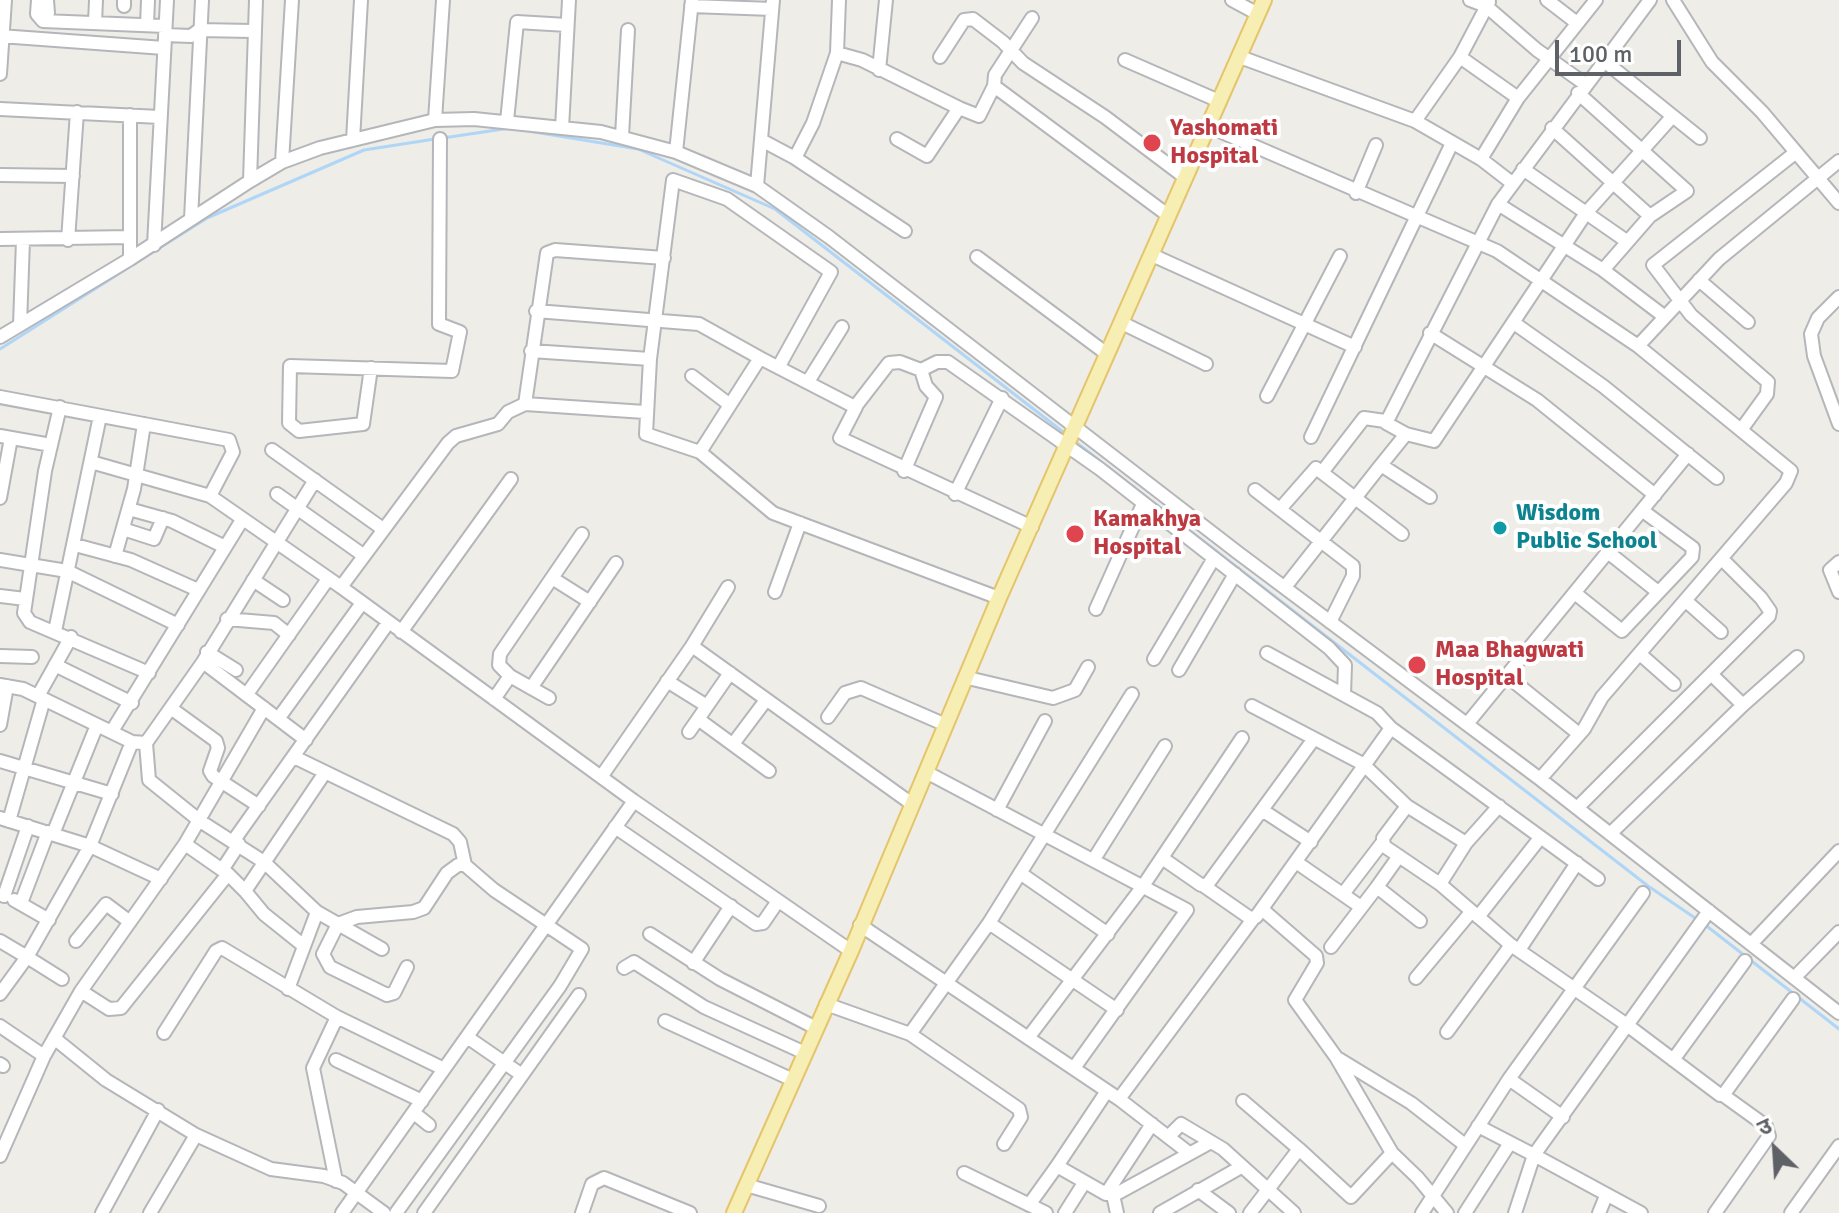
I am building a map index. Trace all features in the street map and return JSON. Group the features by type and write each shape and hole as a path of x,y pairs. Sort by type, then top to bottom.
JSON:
{"main road":[{"path":"734,1213 851,951 999,598 1261,7"}],"street":[{"path":"0,74 5,0"},
{"path":"38,0 45,11 95,19 147,22 191,36 199,30 252,31"},
{"path":"95,19 96,0"},
{"path":"147,22 148,0"},
{"path":"154,245 167,0"},
{"path":"191,219 202,0"},
{"path":"250,181 252,31 256,0"},
{"path":"282,162 292,0"},
{"path":"353,140 361,0"},
{"path":"435,120 443,0"},
{"path":"562,128 569,0"},
{"path":"795,158 813,123 837,53 839,0"},
{"path":"879,70 886,0"},
{"path":"1232,0 1261,7"},
{"path":"1470,0 1488,3 1582,88 1687,191 1650,216 1625,240 1603,270"},
{"path":"1547,0 1577,23"},
{"path":"1481,159 1518,98 1596,0"},
{"path":"1385,421 1498,204 1650,0"},
{"path":"1673,0 1712,62 1762,112 1816,180 1839,203"},
{"path":"676,152 692,3 772,4 757,186"},
{"path":"1415,121 1460,57 1488,3"},
{"path":"35,41 45,11"},
{"path":"940,57 964,20 971,18 1023,63 1105,117 1186,178"},
{"path":"837,53 862,60 979,116 994,86 993,79 1032,18"},
{"path":"507,121 517,22 567,25"},
{"path":"622,136 628,30"},
{"path":"1,36 35,41 164,48"},
{"path":"1240,57 1415,121 1481,159 1512,183"},
{"path":"1460,57 1518,98"},
{"path":"1125,60 1219,101"},
{"path":"1603,60 1700,138"},
{"path":"994,86 1169,216"},
{"path":"897,139 927,156 959,108"},
{"path":"0,109 160,117"},
{"path":"68,240 77,112"},
{"path":"130,115 130,259"},
{"path":"1323,471 1364,418 1385,421 1406,434 1434,441 1487,366 1586,213 1672,117"},
{"path":"0,337 154,245 282,162 353,140 435,120 507,121 622,136 676,152 757,186 1071,438 1143,504 1339,657 1346,671 1344,695"},
{"path":"1210,127 1356,193 1477,241 1638,346 1788,467 1791,475 1723,560 1602,697 1579,734 1540,779"},
{"path":"1552,128 1650,216"},
{"path":"371,368 363,424 299,431 289,423 290,366 371,368 452,371 460,332 439,324 440,139"},
{"path":"763,141 795,158 905,231"},
{"path":"1311,437 1452,143"},
{"path":"1356,193 1376,145"},
{"path":"1741,430 1767,394 1768,382 1678,301 1653,269 1654,263 1795,153"},
{"path":"1638,346 1719,259 1839,161"},
{"path":"1523,169 1625,240"},
{"path":"0,175 73,176"},
{"path":"779,366 831,272 727,199 673,180 644,429 652,438 700,452 763,505 800,523 999,598"},
{"path":"1498,204 1603,270 1665,317"},
{"path":"0,239 130,237"},
{"path":"20,325 23,240"},
{"path":"525,404 536,311 547,253 555,250 664,258"},
{"path":"1152,255 1355,347"},
{"path":"1267,396 1340,256"},
{"path":"977,257 1107,354"},
{"path":"1699,280 1748,322"},
{"path":"1839,297 1818,318 1811,334 1814,356 1839,424"},
{"path":"536,311 657,318 699,324 856,407"},
{"path":"1122,323 1206,364"},
{"path":"1514,323 1717,478"},
{"path":"809,380 842,327"},
{"path":"1430,333 1537,400 1655,495"},
{"path":"531,351 650,359"},
{"path":"700,452 760,358"},
{"path":"1032,527 904,471 840,438 856,407 889,363 900,362 921,370 937,362 948,362 1071,438 1285,587 1578,807 1704,917 1751,944 1839,1013"},
{"path":"904,471 936,397 926,386 921,370"},
{"path":"692,376 730,405"},
{"path":"0,397 229,440 233,452 210,496"},
{"path":"955,494 1002,398"},
{"path":"341,587 456,436 498,424 508,412 525,404 645,412"},
{"path":"60,407 25,599 26,618 149,673"},
{"path":"55,631 100,416"},
{"path":"115,556 129,509 144,424"},
{"path":"1285,587 1406,434"},
{"path":"0,498 5,437 51,445"},
{"path":"272,450 383,529"},
{"path":"1467,724 1688,454"},
{"path":"91,462 210,496 341,587 634,801 851,951"},
{"path":"1381,465 1430,497"},
{"path":"1280,509 1311,470 1323,471 1402,534"},
{"path":"401,632 511,479"},
{"path":"315,480 172,709 146,743 149,780 200,821 264,862 317,912 382,949"},
{"path":"1255,490 1353,566 1354,572 1330,622"},
{"path":"277,494 363,555"},
{"path":"1096,609 1143,504"},
{"path":"129,509 163,518 225,547"},
{"path":"1576,594 1622,631 1695,550 1643,511"},
{"path":"123,529 154,539 163,518"},
{"path":"112,731 242,520"},
{"path":"775,592 800,523"},
{"path":"549,698 510,676 499,665 500,654 582,534"},
{"path":"75,545 115,556 198,590"},
{"path":"1609,553 1658,592"},
{"path":"1154,659 1214,558"},
{"path":"0,560 67,571 178,625"},
{"path":"1578,807 1770,613 1761,598 1723,560"},
{"path":"1839,562 1830,570 1839,592"},
{"path":"531,688 616,563"},
{"path":"1179,670 1235,574"},
{"path":"552,578 590,602"},
{"path":"247,694 328,579"},
{"path":"253,580 283,600"},
{"path":"601,777 692,646 728,587"},
{"path":"0,596 25,599"},
{"path":"1686,601 1721,632"},
{"path":"278,719 362,603"},
{"path":"227,619 274,623 289,635"},
{"path":"81,991 109,1009 118,1010 225,872 237,842 259,806 388,623"},
{"path":"71,637 41,698 24,766 4,820 90,846 161,879"},
{"path":"692,646 912,804"},
{"path":"1267,653 1384,718 1391,728 1598,879"},
{"path":"1640,654 1674,684"},
{"path":"0,656 32,657"},
{"path":"205,657 236,670"},
{"path":"205,657 306,740"},
{"path":"1610,834 1797,657"},
{"path":"55,665 132,703"},
{"path":"968,678 1053,698 1075,690 1088,667"},
{"path":"689,732 730,673"},
{"path":"1711,674 1743,705"},
{"path":"494,699 510,676"},
{"path":"1507,676 1579,734"},
{"path":"667,681 707,706"},
{"path":"0,725 4,686 41,698 132,742 146,743"},
{"path":"828,717 845,693 861,688 946,725"},
{"path":"910,1034 989,923 1132,694"},
{"path":"733,744 766,700"},
{"path":"1252,706 1363,764 1407,806 1466,843"},
{"path":"2,1148 44,1056 81,991 200,821 264,708"},
{"path":"172,709 216,741 218,748 210,771 259,806"},
{"path":"698,719 769,771"},
{"path":"997,810 1045,721"},
{"path":"21,903 97,725"},
{"path":"1119,1099 1311,842 1391,728"},
{"path":"1028,1038 1143,886 1242,738"},
{"path":"1204,886 1313,740"},
{"path":"0,994 27,957 90,846 132,742"},
{"path":"1094,859 1165,746"},
{"path":"294,757 453,834 460,842 465,865 546,926 580,945 582,952 396,1213"},
{"path":"0,761 112,794"},
{"path":"926,772 1094,859 1187,912 1074,1068"},
{"path":"245,891 324,774"},
{"path":"342,1213 634,801"},
{"path":"1343,894 1407,806"},
{"path":"1440,884 1466,843 1499,806"},
{"path":"1262,810 1311,842"},
{"path":"28,826 2,895 49,920"},
{"path":"615,827 760,924 778,901"},
{"path":"1416,978 1540,838"},
{"path":"1382,843 1440,884 1515,948 1766,1126 1769,1136 1715,1213"},
{"path":"185,844 225,872 264,914 304,946"},
{"path":"1751,944 1839,851"},
{"path":"1331,947 1399,856"},
{"path":"1162,858 1204,886 1258,914 1317,959 1295,1000 1336,1057 1392,1153 1447,1213"},
{"path":"1296,862 1361,907"},
{"path":"1447,1032 1515,948 1577,863"},
{"path":"407,967 391,995 330,967 323,954 338,924 357,917 413,912 424,908 451,868 465,865"},
{"path":"1020,873 1108,934"},
{"path":"1377,887 1420,921"},
{"path":"1422,1213 1509,1079 1643,893"},
{"path":"76,941 106,904 130,922"},
{"path":"693,963 731,906"},
{"path":"288,989 317,912"},
{"path":"1515,1213 1534,1155 1704,917"},
{"path":"989,923 1117,1010"},
{"path":"860,925 1119,1099 1189,1153"},
{"path":"1794,978 1839,932"},
{"path":"650,934 693,963 816,1028"},
{"path":"0,941 62,979"},
{"path":"164,1033 216,951 222,948 337,1017 444,1069"},
{"path":"1673,1060 1745,961"},
{"path":"624,968 634,962 717,1014 805,1053"},
{"path":"424,1213 579,995"},
{"path":"1723,1095 1793,999"},
{"path":"826,1004 910,1034 1019,1109 1021,1117 1004,1144"},
{"path":"336,1181 313,1068 337,1017"},
{"path":"665,1021 793,1080"},
{"path":"0,1026 44,1056"},
{"path":"467,1037 522,1075"},
{"path":"54,1038 106,1080 196,1135 271,1169 336,1181 357,1192 384,1213"},
{"path":"1336,1057 1411,1103 1465,1145"},
{"path":"336,1060 422,1101"},
{"path":"1509,1079 1563,1117"},
{"path":"1029,1205 1107,1091"},
{"path":"1243,1101 1351,1197 1392,1153"},
{"path":"102,1213 158,1110"},
{"path":"414,1113 429,1125"},
{"path":"1110,1195 1152,1124"},
{"path":"1169,1136 1181,1124 1211,1142 1227,1152 1294,1213"},
{"path":"1478,1126 1641,1213"},
{"path":"150,1213 196,1135"},
{"path":"1110,1195 1211,1142"},
{"path":"1465,1213 1510,1143"},
{"path":"1791,1213 1839,1146"},
{"path":"1250,1213 1299,1149"},
{"path":"1057,1166 1110,1195 1117,1213"},
{"path":"1160,1213 1241,1167"},
{"path":"964,1173 1046,1213"},
{"path":"582,1213 592,1184 604,1178 690,1213"},
{"path":"1065,1213 1084,1183"},
{"path":"746,1185 819,1206"},
{"path":"1198,1190 1229,1213"},
{"path":"1599,1213 1606,1196"}],"waterway":[{"path":"443,138 510,128 638,149 775,209 1067,435"},
{"path":"0,349 207,218 364,150 435,139"},
{"path":"1073,440 1648,886 1698,920"},
{"path":"1704,924 1839,1029"}],"place":[{"name":"Yashomati Hospital","path":"1152,143"},
{"name":"Wisdom Public School","path":"1500,528"},
{"name":"Kamakhya Hospital","path":"1075,534"},
{"name":"Maa Bhagwati Hospital","path":"1417,665"}]}
